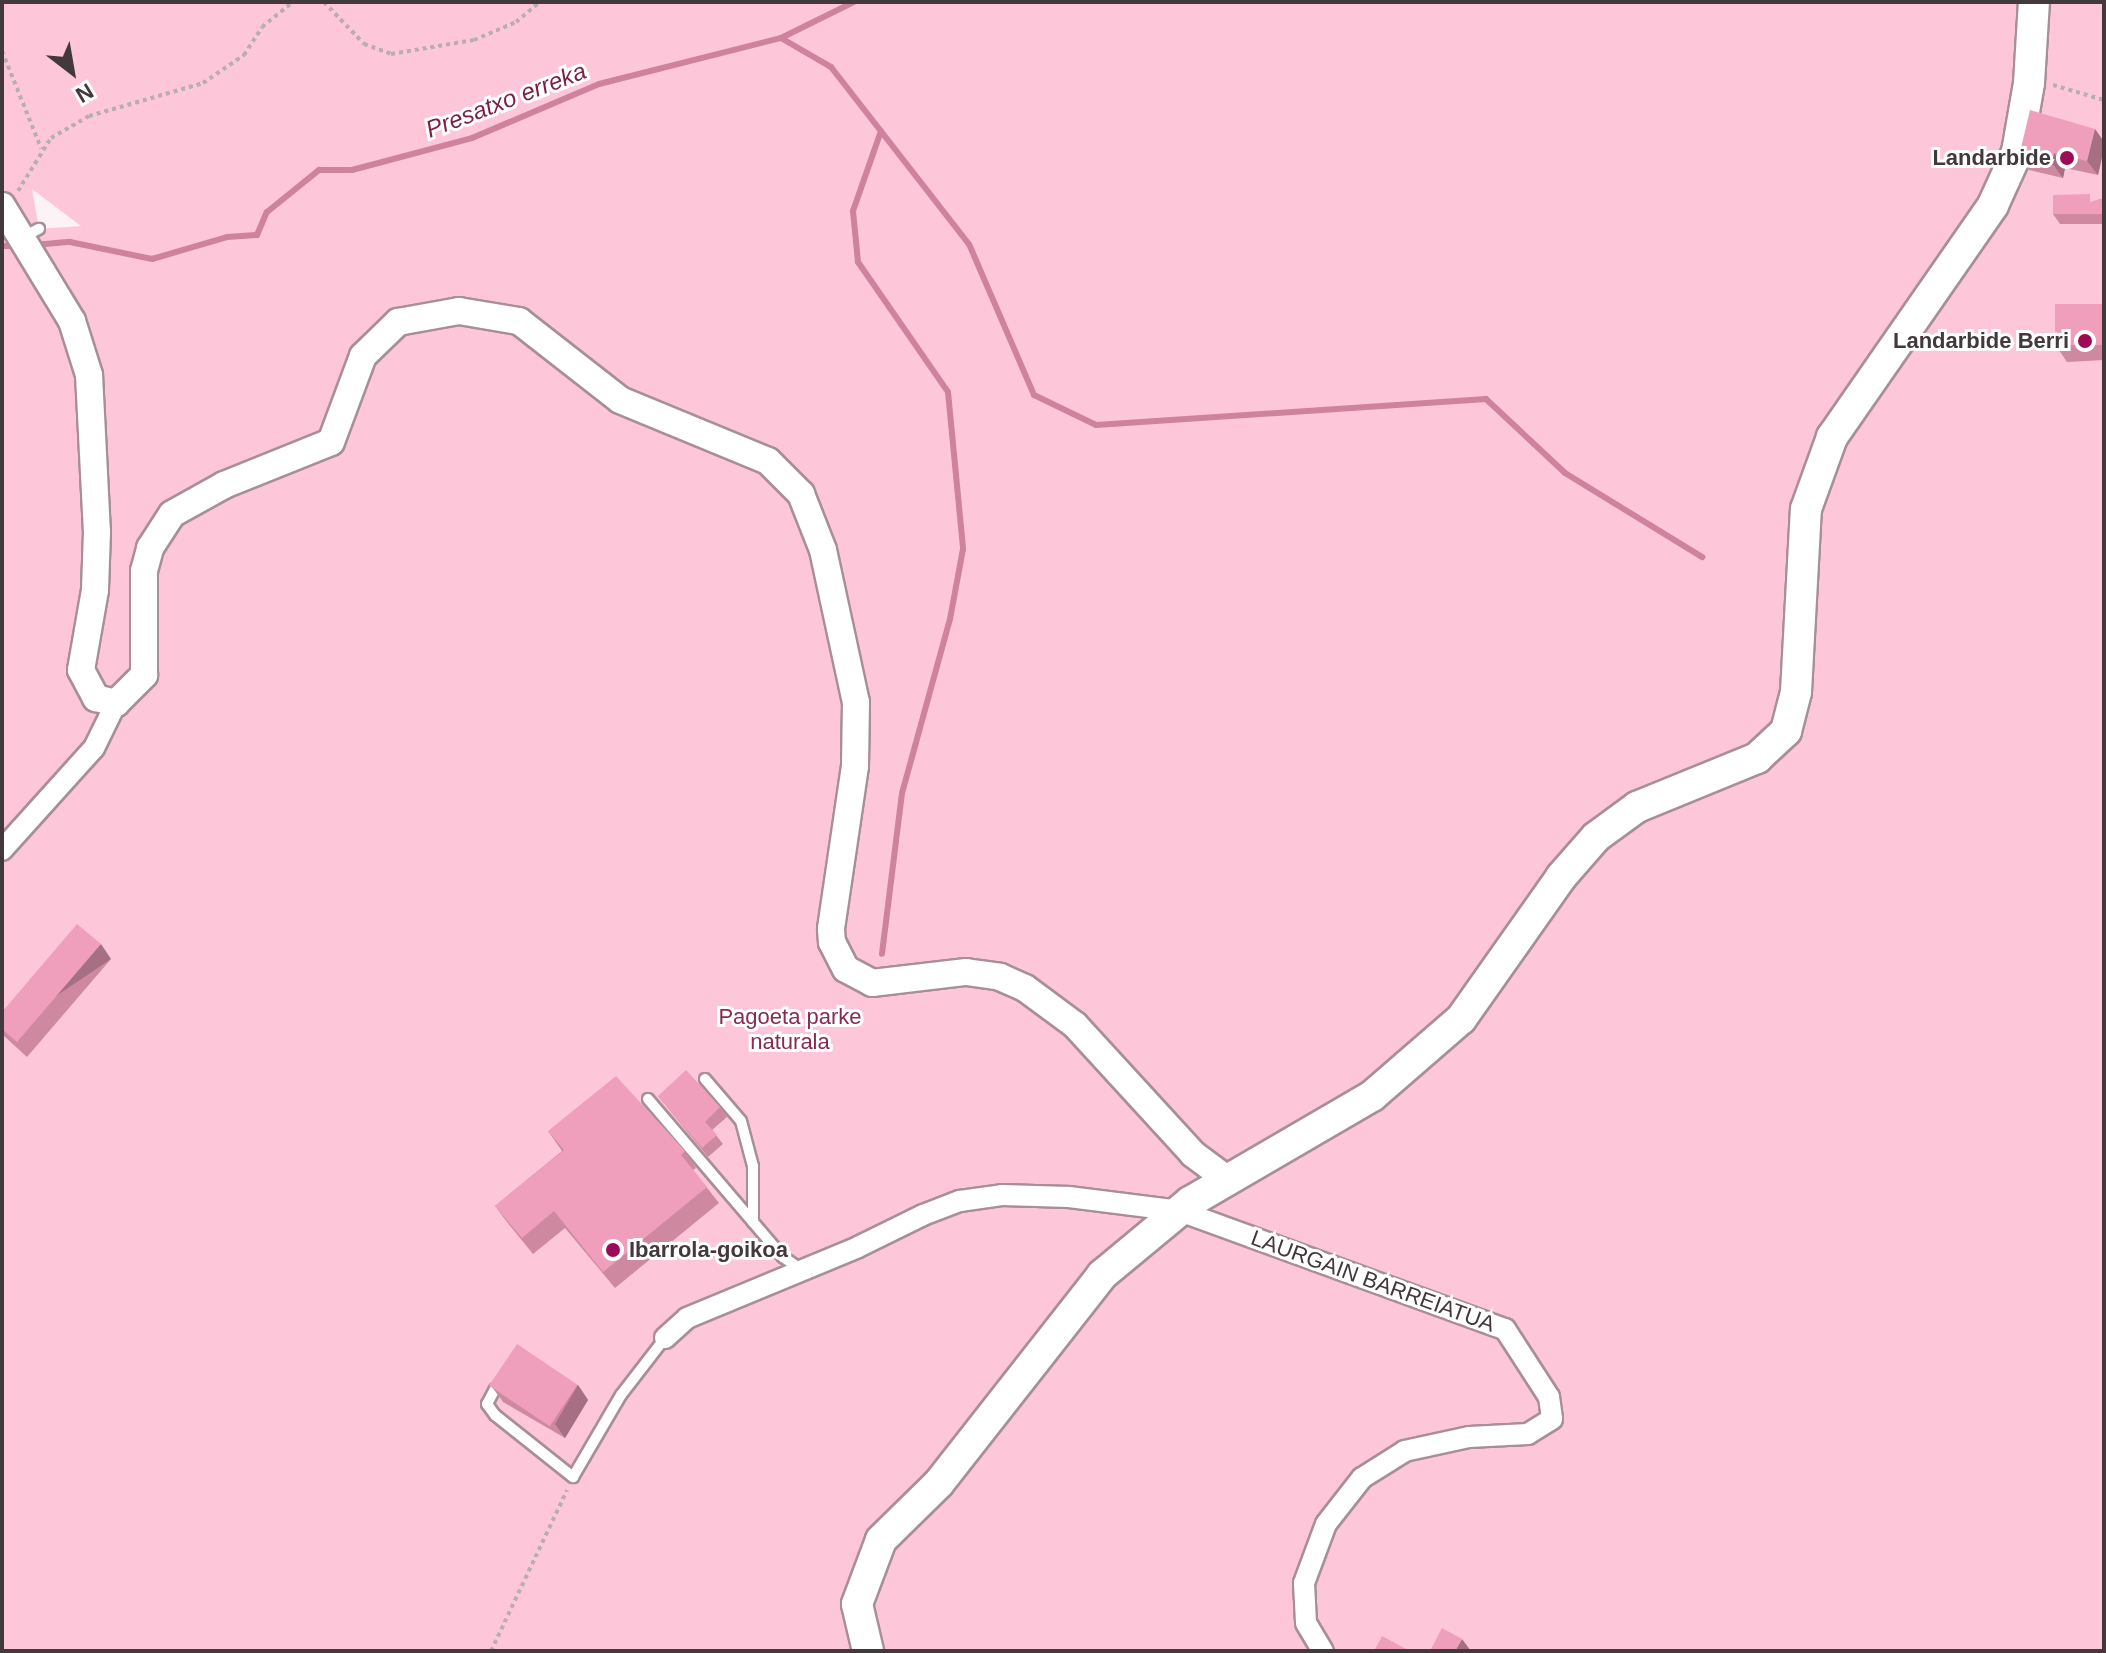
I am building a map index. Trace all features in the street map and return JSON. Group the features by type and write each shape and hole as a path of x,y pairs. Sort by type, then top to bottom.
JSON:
{"main road":[{"path":"868,1651 857,1604 881,1540 939,1483 1102,1275 1180,1211 1372,1096 1461,1019 1561,877 1596,837 1637,807 1757,758 1786,731 1796,692 1806,509 1832,437 1958,260 1999,192 2017,152 2034,2"}],"street":[{"path":"22,231 72,321 89,375 97,532 95,590 81,670 96,698 116,703"},
{"path":"2,850 94,748 116,703 144,675 143,577 150,548 172,514 224,485 331,442 363,356 398,322 459,311 519,321 620,400 768,461 801,494 823,550 856,702 855,766 831,929 844,966 875,984 966,972 1018,984 1075,1025 1193,1154 1228,1180"},
{"name":"LAURGAIN BARREIATUA","path":"665,1338 687,1318 960,1201 1002,1195 1069,1197 1180,1211 1505,1329 1549,1397 1552,1419 1540,1429 1405,1451 1362,1478 1326,1524 1304,1583 1306,1623 1323,1651"}],"lane":[{"path":"705,1079 741,1121 753,1166 753,1222"},
{"path":"648,1099 783,1257 803,1270"},
{"path":"495,1389 487,1404 495,1415 573,1477 621,1395 665,1338"}],"path":[{"path":"41,148 89,116 203,83 244,55 262,27 293,2"},
{"path":"324,2 364,44 391,54 474,40 516,22 540,2"},
{"path":"2,51 41,148 22,231"},
{"path":"2045,82 2104,100"},
{"path":"491,1651 573,1477"}],"green space":[{"name":"Pagoeta parke naturala","path":"2,2 2104,2 2104,1651 2,1651","holes":["32,189 81,226 39,229"]}],"building":[{"path":"2030,110 2095,129 2087,161 2054,153 2052,163 2019,156"},
{"path":"2090,194 2090,202 2104,198 2104,214 2053,214 2053,195"},
{"path":"2055,304 2104,304 2104,345 2055,345"},
{"path":"77,924 101,944 17,1042 2,1029 2,1012"},
{"path":"686,1070 720,1107 705,1122 717,1135 702,1148 658,1096"},
{"path":"616,1076 685,1151 681,1155 707,1187 603,1272 554,1211 522,1238 495,1206 564,1150 548,1131"},
{"path":"517,1344 578,1385 550,1426 489,1385"},
{"path":"1442,1628 1462,1639 1455,1651 1430,1651"},
{"path":"1382,1636 1410,1651 1374,1651"}],"waterway":[{"name":"Presatxo erreka","path":"34,245 70,242 152,259 227,237 257,235 267,212 319,170 352,170 472,138 599,84 781,38 854,2"},
{"path":"781,38 831,67 969,244 1034,395 1096,425 1486,399 1565,473 1702,557"},
{"path":"881,131 853,211 858,262 948,392 963,549 950,619 902,793 882,954"},
{"name":"Presatxo erreka","path":"2,246 19,246"}],"place":[{"name":"Landarbide","path":"2067,158"},
{"name":"Landarbide Berri","path":"2085,341"},
{"name":"Ibarrola-goikoa","path":"613,1250"}]}
